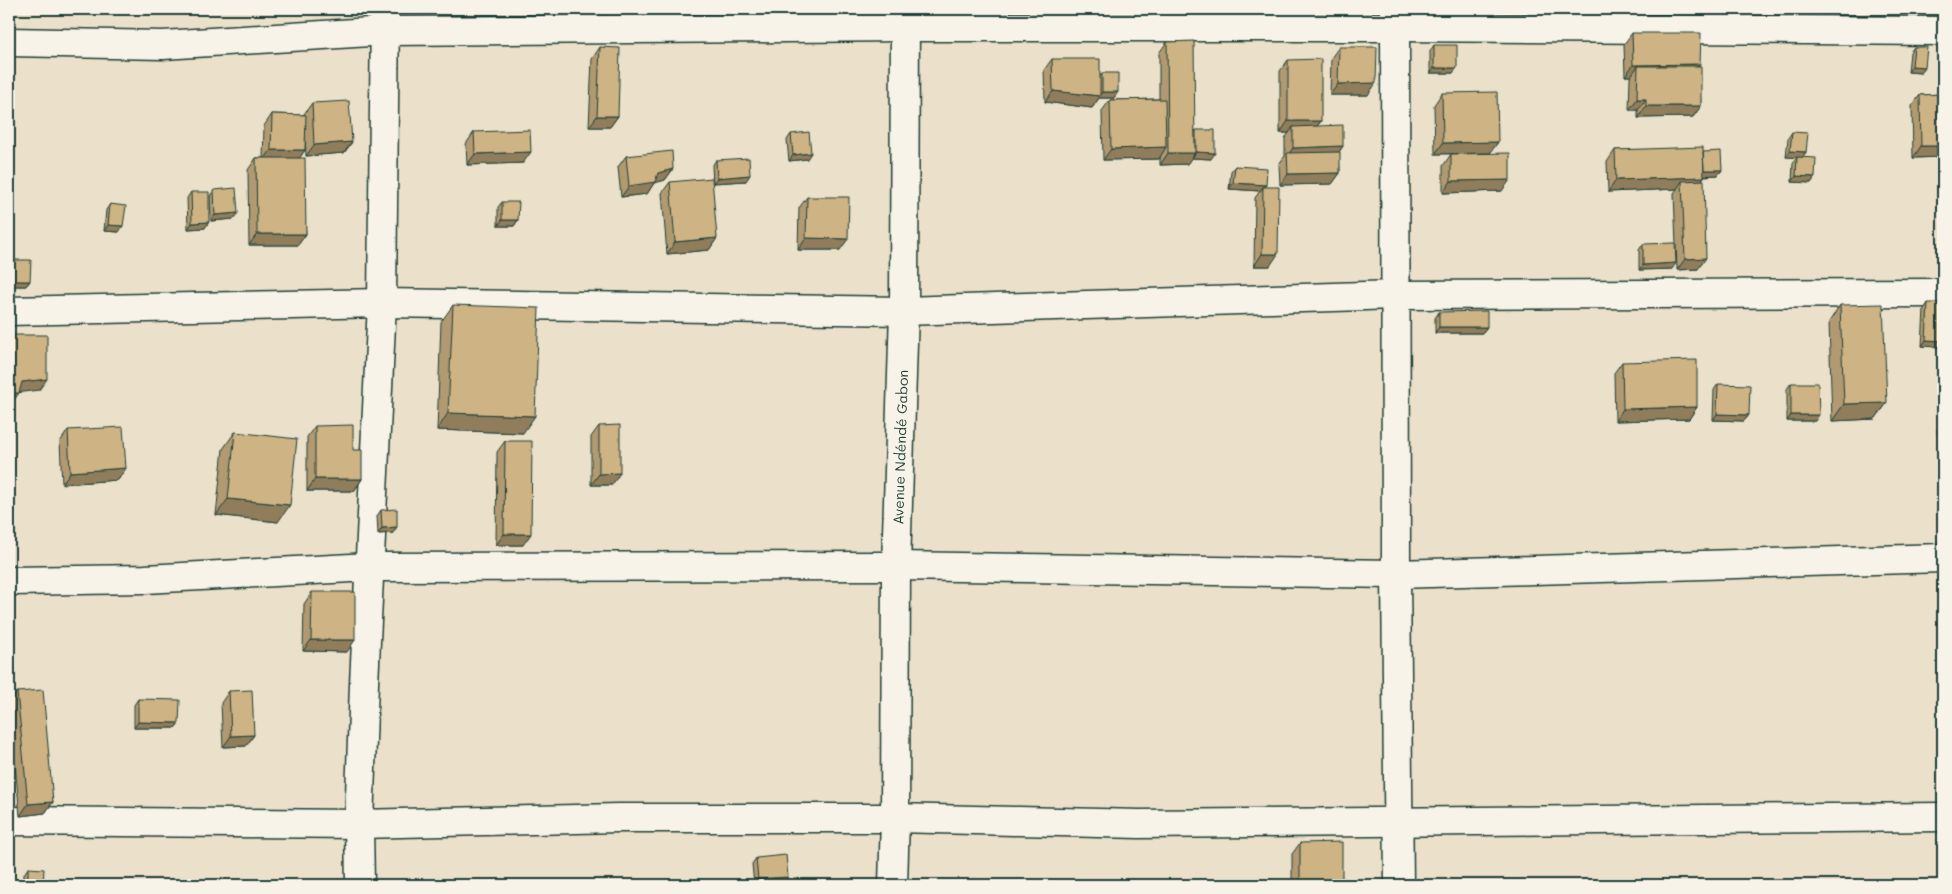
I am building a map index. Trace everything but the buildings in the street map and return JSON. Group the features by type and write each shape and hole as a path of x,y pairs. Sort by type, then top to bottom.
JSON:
{"street":[{"path":"9,42 163,45 385,20 905,18 1701,19 1943,32"},
{"name":"Avenue Ndéndé Gabon","path":"893,885 896,818 896,566 904,311 905,18"},
{"path":"1395,18 1396,574 1399,885"},
{"path":"360,885 359,824 382,303 385,20"},
{"path":"9,311 382,303 904,311 1395,295 1943,293"},
{"path":"9,581 145,579 370,567 896,566 1396,574 1943,558"},
{"path":"9,821 359,824 627,818 896,818 1139,824 1398,820 1943,817"}]}
